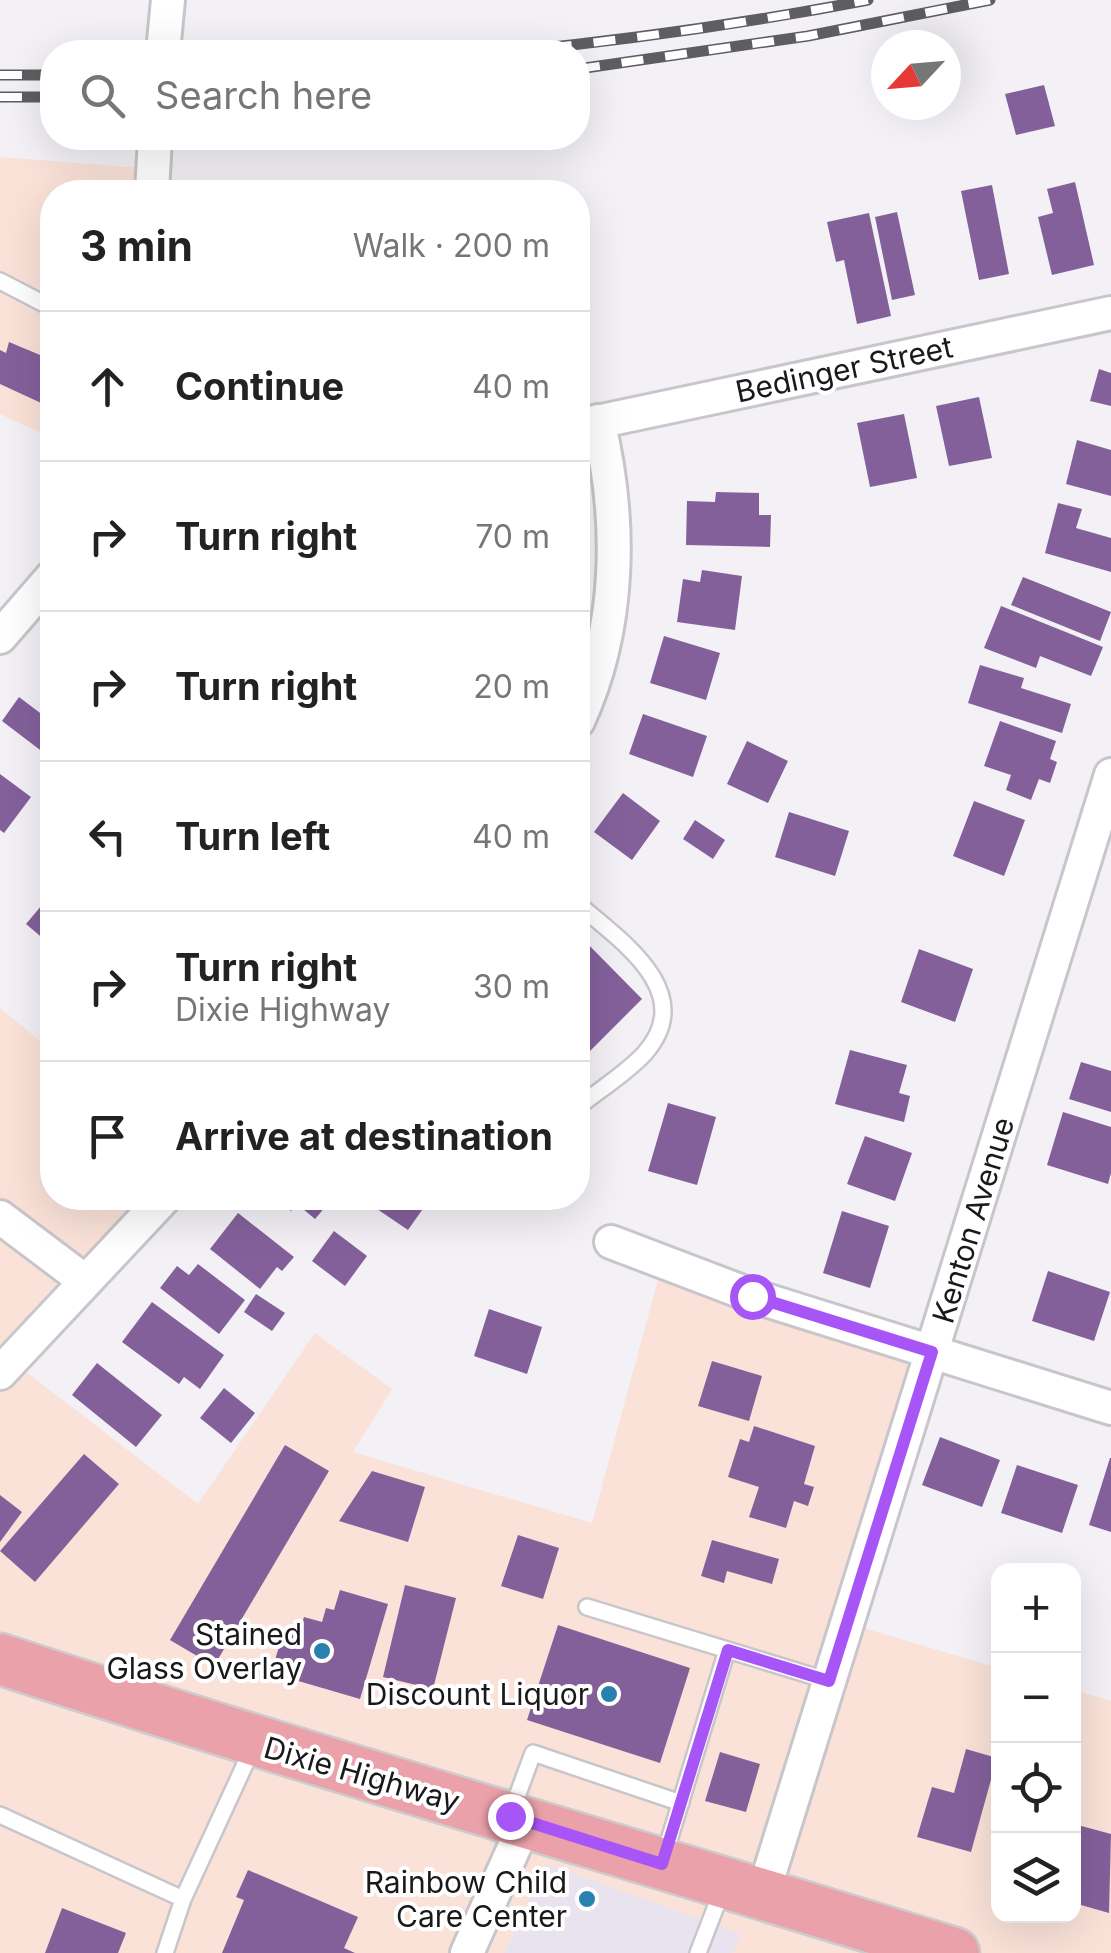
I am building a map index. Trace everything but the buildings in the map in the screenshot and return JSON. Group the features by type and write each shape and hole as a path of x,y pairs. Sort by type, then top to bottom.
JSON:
{"main road":[{"name":"Dixie Highway","path":"0,1659 255,1743 518,1818 954,1953"}],"street":[{"path":"164,40 168,0"},
{"name":"Bedinger Street","path":"590,424 1111,312"},
{"path":"590,431 615,525 610,606 590,695"},
{"path":"4,626 40,590"},
{"name":"Kenton Avenue","path":"744,1889 829,1681 1104,826 1111,775"},
{"path":"0,1374 153,1210"},
{"path":"0,1217 85,1281"},
{"path":"611,1242 752,1296 1111,1408"},
{"path":"467,1953 518,1818"}],"lane":[{"path":"0,281 40,302"},
{"path":"590,915 649,969 666,1005 663,1025 644,1054 590,1097"},
{"path":"587,1607 829,1681"},
{"path":"662,1864 728,1650"},
{"path":"165,1953 183,1899 255,1743"},
{"path":"518,1818 533,1753 681,1803"},
{"path":"0,1816 183,1899"},
{"path":"698,1953 744,1889"}],"shaded area":[{"path":"0,157 153,169 153,180 40,180 40,432 0,414"},
{"path":"0,1008 40,1041 40,1210 153,1210 12,1361 198,1504 315,1333 392,1389 353,1452 592,1523 663,1261 932,1352 847,1623 991,1666 991,1923 1081,1923 1081,1692 1111,1701 1111,1953 0,1953"},
{"name":"Rainbow Child Care Center","path":"547,1864 741,1934 732,1953 504,1953"}],"railway":[{"path":"590,43 868,0"},
{"path":"590,67 808,36 990,0"},
{"path":"0,75 40,75"},
{"path":"0,97 40,97"}],"place":[{"name":"Stained Glass Overlay","path":"322,1651"},
{"name":"Discount Liquor","path":"609,1694"},
{"name":"Rainbow Child Care Center","path":"587,1899"}],"route":[{"path":"510,1816 662,1864 728,1650 829,1681 932,1352 752,1296"}]}
